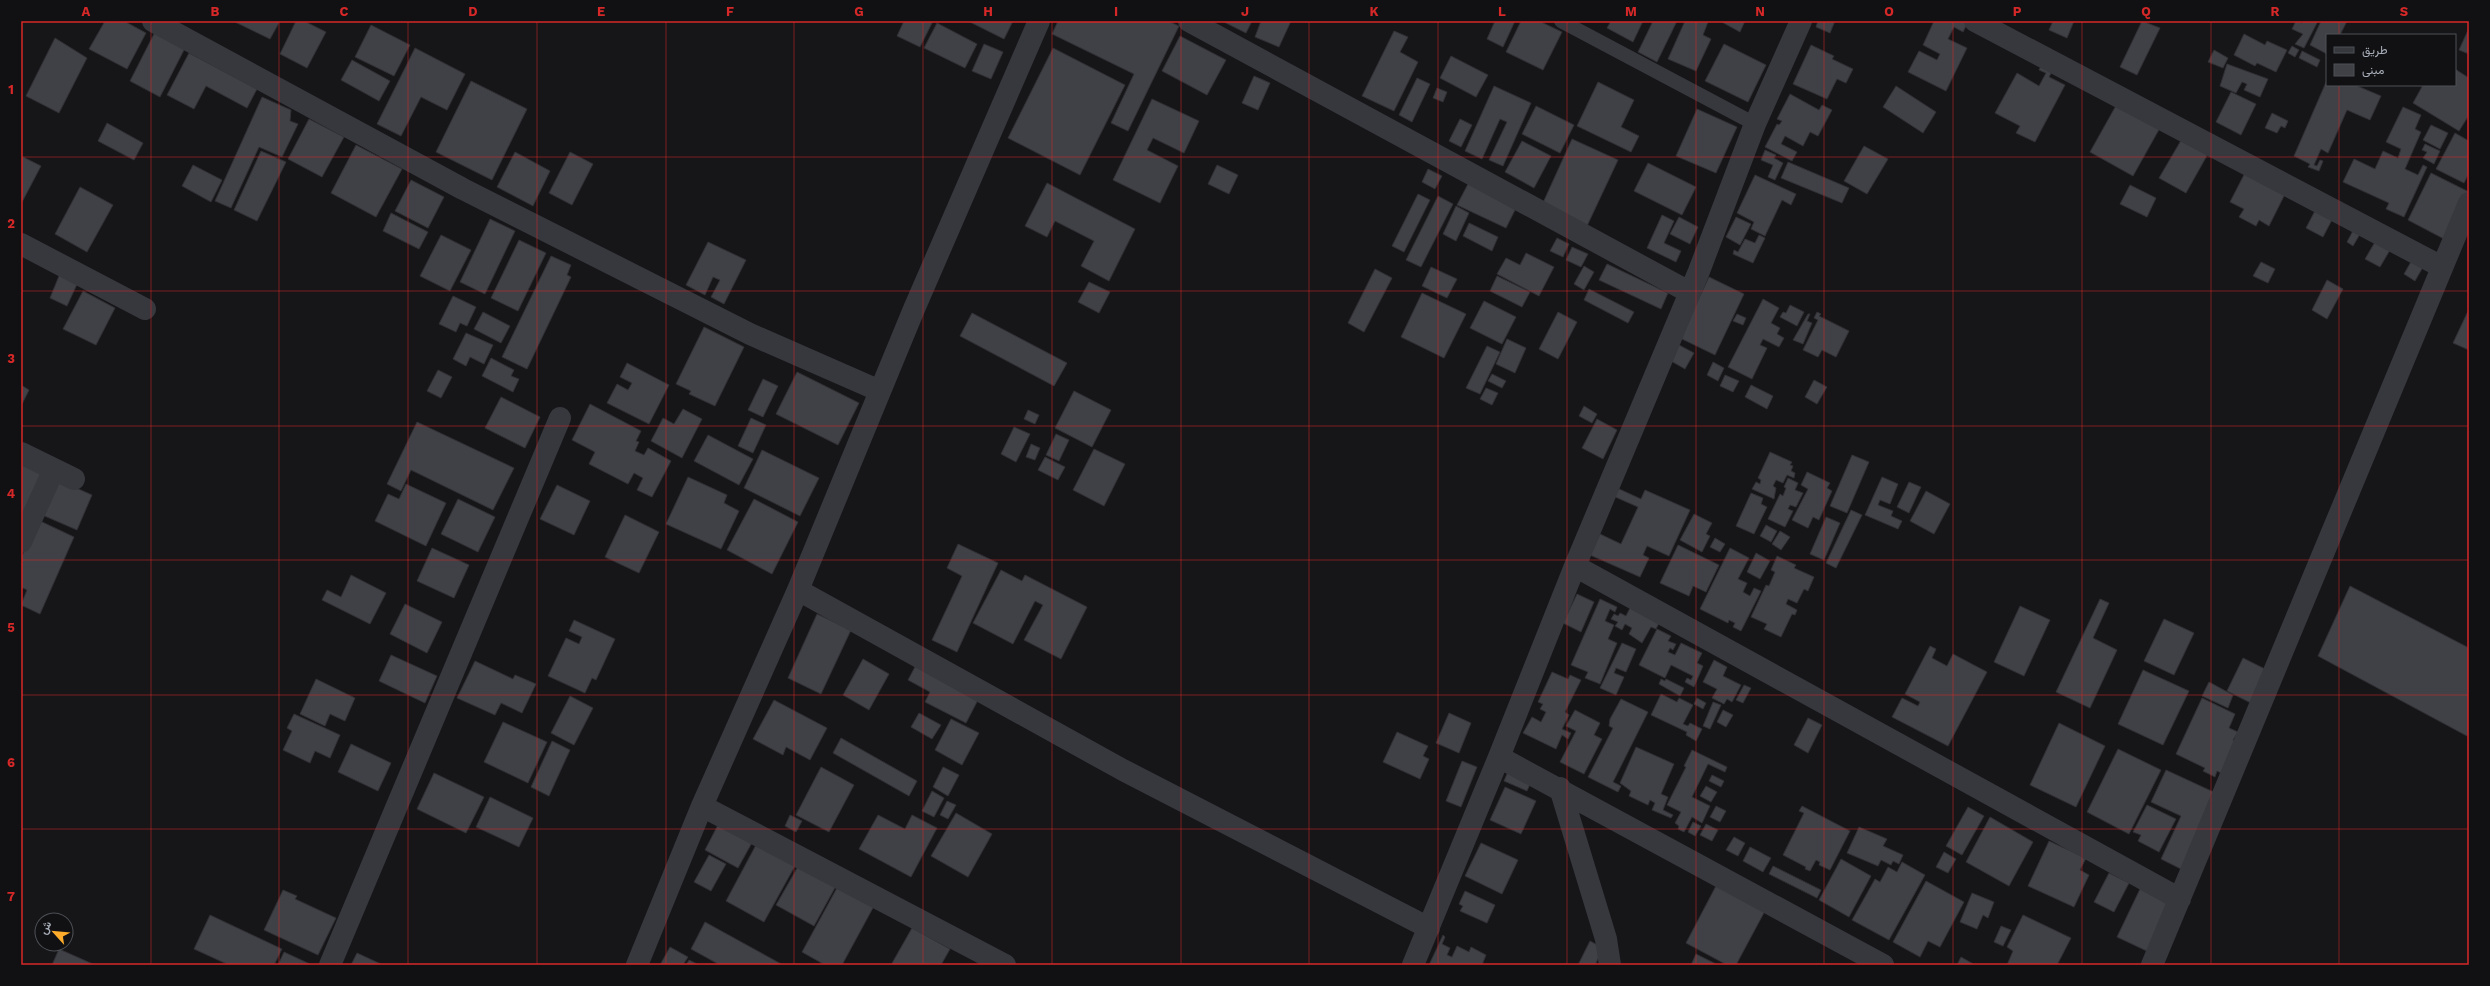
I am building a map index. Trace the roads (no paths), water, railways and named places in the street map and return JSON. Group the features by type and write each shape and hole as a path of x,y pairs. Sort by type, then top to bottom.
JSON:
{"street":[{"path":"153,21 463,189 750,334 880,391"},
{"path":"637,965 702,806 798,590 880,391 1039,21"},
{"path":"1188,21 1689,292"},
{"path":"1413,965 1500,757 1575,566 1689,292 1755,124 1801,21"},
{"path":"1975,21 2442,267"},
{"path":"2152,965 2469,203"},
{"path":"21,244 145,310"},
{"path":"330,965 560,418"},
{"path":"21,453 74,479"},
{"path":"21,542 54,469"},
{"path":"1575,566 2180,899"},
{"path":"798,590 1123,770 1429,928"},
{"path":"1500,757 1560,788 1883,965"},
{"path":"1560,788 1606,939 1610,965"},
{"path":"702,806 1005,965"}],"lane":[{"path":"1562,21 1755,124"}]}
